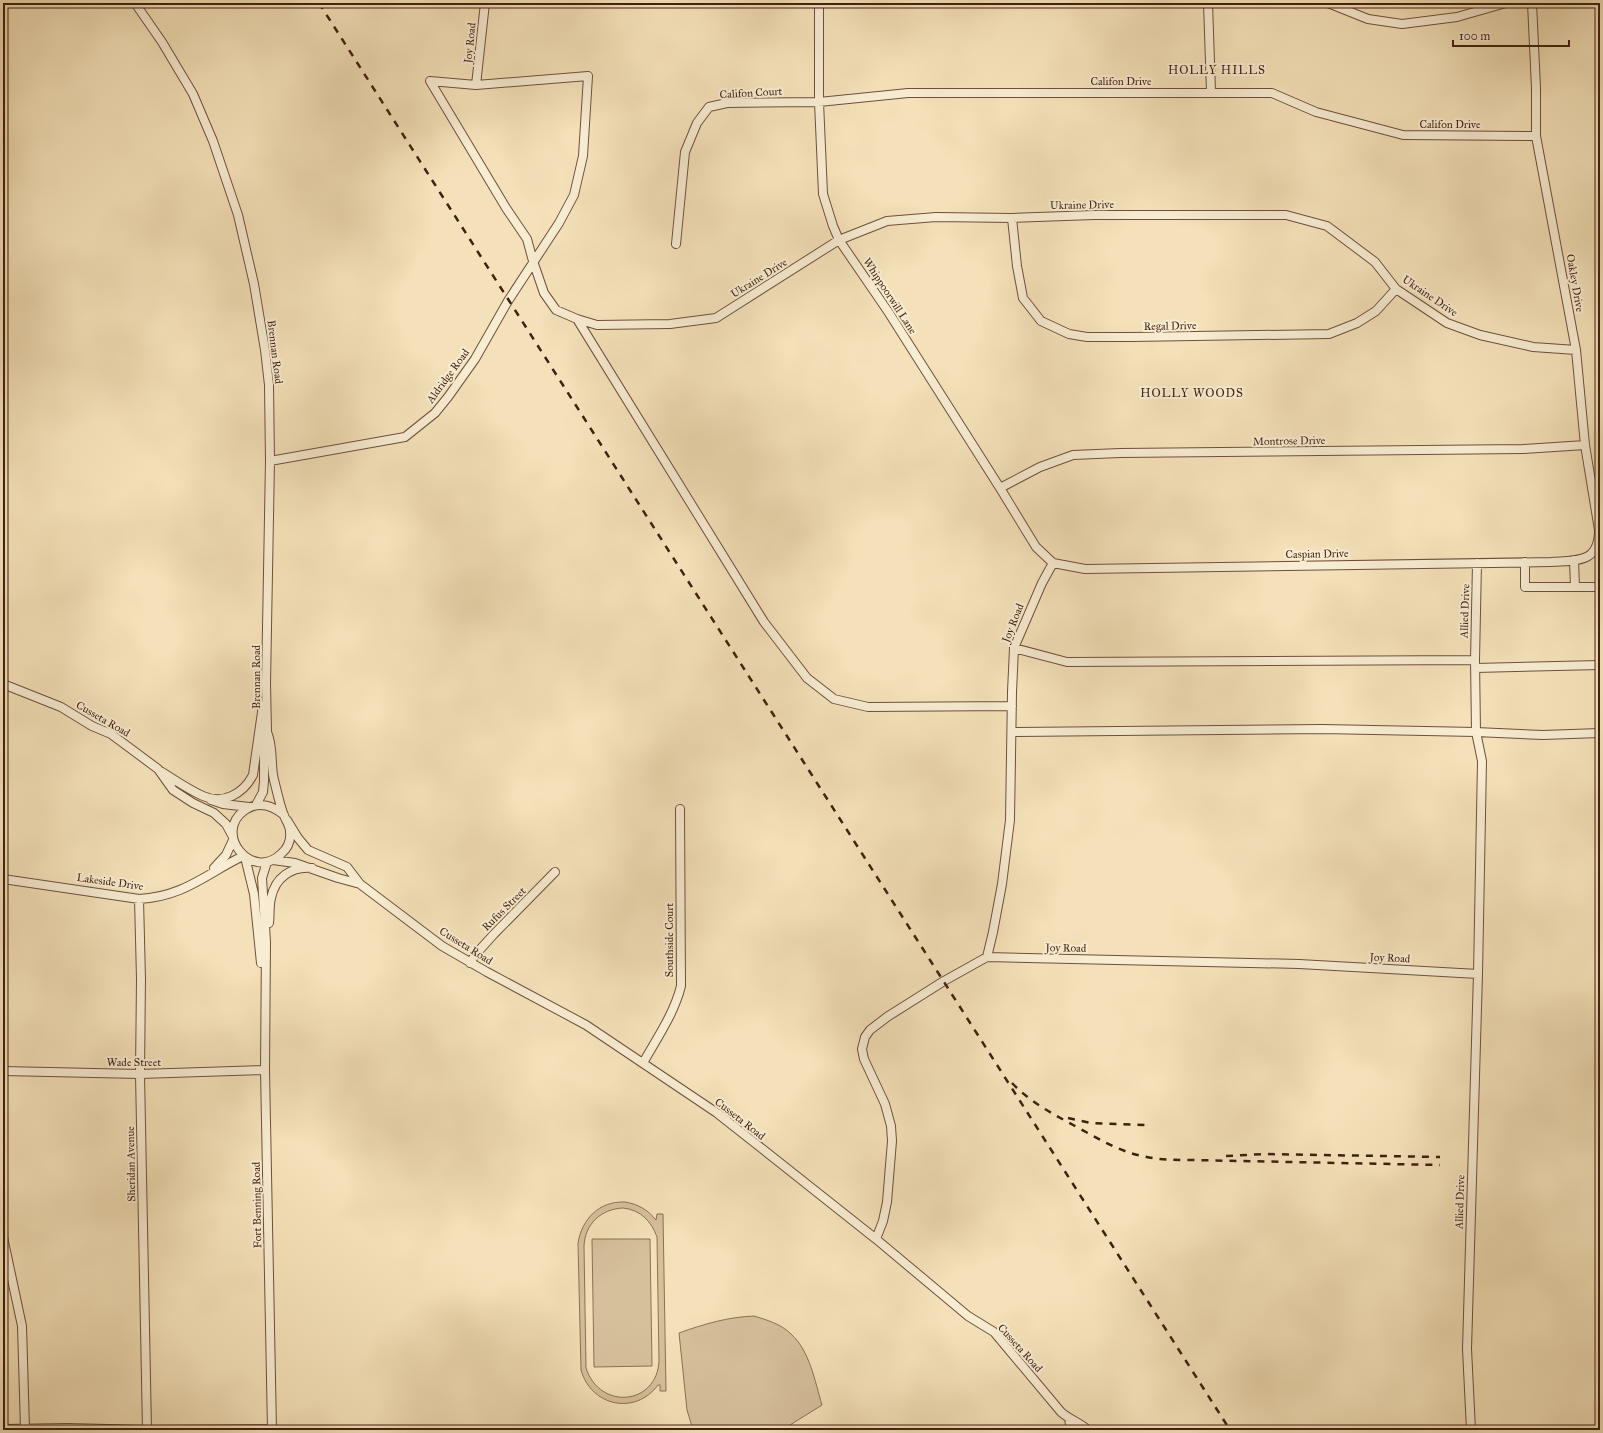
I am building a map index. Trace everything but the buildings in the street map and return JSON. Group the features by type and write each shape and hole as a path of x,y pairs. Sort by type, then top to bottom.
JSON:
{"street":[{"name":"Brennan Road","path":"135,3 162,42 193,94 213,141 238,215 254,284 265,350 269,385 270,462 266,683 267,732 264,744 263,792 253,806"},
{"name":"Joy Road","path":"476,85 485,3"},
{"name":"Whippoorwill Lane","path":"819,3 819,102 823,194 833,226 840,240 1000,488 1036,547 1053,563"},
{"path":"1208,3 1211,92"},
{"path":"1328,3 1368,19 1402,24 1457,17 1506,3"},
{"name":"Oakley Drive","path":"1532,3 1536,88 1536,136 1576,350 1585,445 1599,530 1599,540 1592,553 1578,560"},
{"name":"Aldridge Road","path":"270,462 405,437 423,424 435,413 448,397 475,359 508,301 533,261 546,244 574,195 583,156 588,76 476,85"},
{"name":"Ukraine Drive","path":"476,85 430,81 506,208 527,239 544,293 556,310 577,319 597,325 670,324 716,318 840,240 887,221 936,217 1012,218 1102,215 1286,215 1327,226 1375,262 1396,289 1447,323 1480,335 1533,347 1576,350"},
{"name":"Califon Drive","path":"819,102 908,93 1272,93 1316,112 1403,134 1536,136"},
{"name":"Califon Court","path":"676,244 685,152 697,123 708,107 727,103 819,102"},
{"name":"Regal Drive","path":"1012,218 1017,266 1023,298 1041,321 1069,334 1087,337 1330,334 1357,323 1376,311 1396,289"},
{"path":"577,319 764,622 807,678 834,699 868,707 1012,706"},
{"name":"Montrose Drive","path":"1000,488 1040,467 1074,456 1120,454 1523,449 1585,445"},
{"path":"1575,587 1578,560"},
{"name":"Caspian Drive","path":"1053,563 1085,569 1578,560"},
{"path":"1524,562 1525,587 1600,587"},
{"name":"Joy Road","path":"1053,563 1042,583 1014,648 1010,820 994,932 987,957 1299,964 1478,974"},
{"name":"Allied Drive","path":"1474,660 1477,563"},
{"path":"1014,648 1067,662 1474,660 1476,732 1482,761 1478,974"},
{"path":"1475,668 1600,665"},
{"path":"203,797 218,798 234,796 239,793 249,782 254,769 266,683"},
{"name":"Cusseta Road","path":"3,684 61,707 92,726 111,734 158,770 173,790 193,803 214,813 226,824 233,838"},
{"path":"1012,732 1322,729 1542,735 1600,733"},
{"name":"Brennan Road","path":"267,732 270,740 273,778 286,817"},
{"path":"158,770 203,797 223,804 271,806 286,817 290,827 290,840 284,852 270,861 252,861 239,851 233,838 235,823 238,816 253,806"},
{"name":"Southside Court","path":"642,1063 671,1013 681,986 680,809"},
{"name":"Cusseta Road","path":"286,817 298,838 308,850 347,867 360,884 442,946 470,963 586,1025 717,1114 876,1239 968,1316 994,1332 1061,1412 1069,1419 1081,1424 1088,1430"},
{"name":"Lakeside Drive","path":"209,874 226,855 233,838"},
{"name":"Lakeside Drive","path":"3,879 139,899 154,898 173,893 197,883 209,874 244,856"},
{"name":"Fort Benning Road","path":"244,856 254,894 262,968 265,979"},
{"name":"Cusseta Road","path":"270,861 295,863 360,884"},
{"name":"Fort Benning Road","path":"270,861 262,878 266,942 265,1070 272,1430"},
{"path":"266,942 269,931 270,899 279,881 297,868 312,868"},
{"name":"Rufus Street","path":"470,963 475,955 494,934 555,872"},
{"name":"Sheridan Avenue","path":"139,899 141,979 140,1074 147,1430"},
{"path":"876,1239 883,1221 887,1202 892,1141 891,1126 885,1104 864,1059 862,1048 865,1037 870,1030 887,1017 944,981 987,957"},
{"name":"Allied Drive","path":"1471,1430 1467,1349 1478,974"},
{"name":"Wade Street","path":"3,1071 140,1074 265,1070"},
{"path":"3,1237 22,1326 25,1429"},
{"path":"1069,1419 1071,1430"},
{"path":"3,1430 272,1430"}],"shaded area":[{"path":"616,1202 625,1202 638,1206 650,1213 656,1220 657,1214 663,1214 666,1391 660,1391 660,1385 658,1385 648,1395 638,1401 626,1403 615,1403 604,1399 594,1392 586,1382 581,1370 578,1243 583,1226 593,1213 600,1208","holes":["623,1208 629,1209 644,1217 652,1226 657,1237 659,1361 656,1376 649,1387 639,1394 627,1397 615,1396 603,1391 593,1382 586,1368 584,1246 587,1231 596,1219 608,1211"]},
{"path":"592,1239 650,1239 652,1366 594,1367"},
{"path":"754,1316 783,1328 798,1341 811,1367 822,1405 782,1430 693,1430 687,1410 679,1333 716,1322"}],"railway":[{"path":"319,3 1230,1430"},
{"path":"1012,1083 1026,1096 1042,1107 1091,1135 1124,1151 1148,1157 1172,1160 1440,1165"},
{"path":"1068,1118 1091,1123 1145,1125"},
{"path":"1226,1156 1264,1154 1440,1157"}],"district":[{"name":"HOLLY HILLS","path":"1217,70"},
{"name":"HOLLY WOODS","path":"1192,393"}]}
